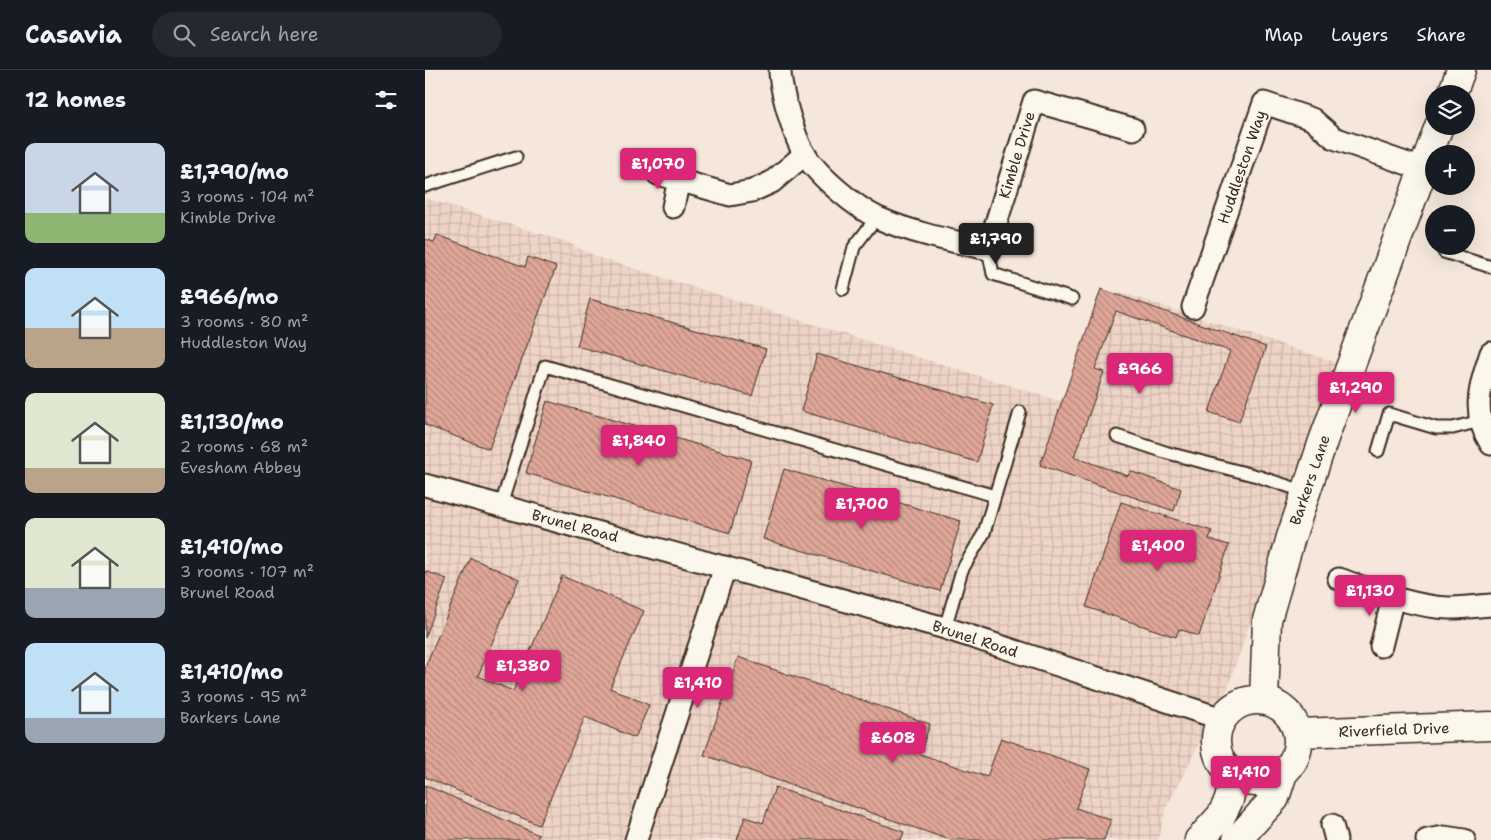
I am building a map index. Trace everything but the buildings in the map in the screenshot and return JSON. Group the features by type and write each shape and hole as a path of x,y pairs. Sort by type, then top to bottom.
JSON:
{"street":[{"path":"780,70 794,131 805,154 826,180 877,217 939,238 988,249"},
{"path":"1455,85 1461,70"},
{"name":"Kimble Drive","path":"988,249 1034,101 1133,129"},
{"name":"Huddleston Way","path":"1193,307 1264,103 1312,119 1334,138 1422,169"},
{"name":"Barkers Lane","path":"1264,700 1267,620 1291,537 1435,135"},
{"path":"658,174 730,195 753,191 772,182 805,154"},
{"path":"673,207 679,180"},
{"path":"1491,353 1483,377 1479,403 1480,421 1491,444"},
{"name":"Brunel Road","path":"425,485 945,628 1223,719"},
{"path":"636,840 725,567"},
{"path":"1339,579 1393,598 1448,608 1491,605"},
{"path":"1381,646 1393,598"},
{"path":"1254,699 1264,700 1283,709 1293,720 1298,733 1298,749 1292,763 1283,773 1270,780 1258,782 1234,774 1226,768 1220,757 1217,745 1217,733 1223,719 1236,706 1254,699"},
{"name":"Riverfield Drive","path":"1298,733 1491,726"},
{"path":"1237,840 1275,798 1283,773"},
{"path":"1199,840 1221,816 1229,800 1234,774"},
{"path":"1427,840 1444,837 1464,840"}],"lane":[{"path":"425,186 516,157"},
{"path":"843,289 854,247 877,217"},
{"path":"988,249 993,274 1072,299"},
{"path":"1453,255 1491,267"},
{"path":"501,505 545,366 995,496"},
{"path":"945,628 961,570 984,533 1020,412"},
{"path":"1378,451 1389,414 1435,428 1453,428 1480,421"},
{"path":"1117,436 1168,453 1257,476 1306,492"}],"shaded area":[{"path":"425,198 564,241 597,257 1079,407 1120,292 1341,364 1226,692 1167,806 1158,840 425,840"}]}
